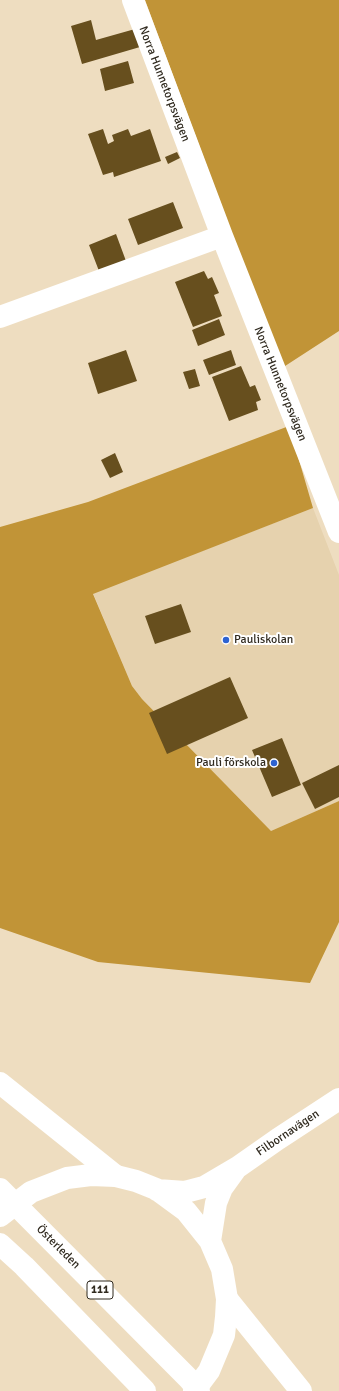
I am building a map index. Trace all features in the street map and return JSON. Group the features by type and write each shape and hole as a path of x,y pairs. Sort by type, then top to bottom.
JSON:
{"street":[{"name":"Norra Hunnetorpsvägen","path":"133,0 222,236 339,532"},
{"path":"0,317 222,236"},
{"path":"0,1082 116,1176"},
{"name":"Filbornavägen","path":"156,1190 185,1192 204,1187 238,1167 339,1099"},
{"name":"Filbornavägen","path":"210,1241 216,1203 222,1188 238,1167"},
{"path":"0,1216 31,1192 67,1178 91,1175 116,1176 136,1181 156,1190 186,1212 210,1241 222,1269 227,1299 224,1335 209,1371 194,1391"},
{"name":"Österleden","path":"0,1189 189,1379 199,1391"},
{"path":"0,1244 24,1266 145,1391"},
{"path":"227,1299 301,1391"}],"shaded area":[{"path":"145,0 339,0 339,331 282,368"},
{"path":"289,426 313,508 93,594 132,686 142,699 271,831 339,801 339,922 310,983 98,962 0,928 0,527 88,502"},
{"name":"Pauliskolan","path":"313,508 339,575 339,801 271,831 142,699 132,686 93,593"}],"building":[{"path":"91,20 96,40 135,29 140,47 82,64 71,26"},
{"path":"128,61 134,83 105,91 100,69"},
{"path":"103,129 108,144 114,141 112,135 128,129 131,136 150,129 161,161 114,177 113,172 103,175 88,134"},
{"path":"177,152 180,158 168,164 165,157"},
{"path":"173,202 183,228 138,245 128,219"},
{"path":"116,234 126,261 99,271 89,245"},
{"path":"204,271 208,279 212,277 219,293 214,295 222,316 193,327 175,282"},
{"path":"219,319 225,335 198,346 192,330"},
{"path":"126,350 137,381 98,394 88,363"},
{"path":"231,350 236,365 209,375 203,360"},
{"path":"241,366 250,387 255,385 261,400 256,402 258,410 229,421 212,377"},
{"path":"195,369 200,386 189,389 183,372"},
{"path":"115,453 123,472 110,478 101,460"},
{"path":"181,604 191,632 155,644 145,616"},
{"path":"230,677 248,718 167,754 149,713"},
{"path":"282,738 301,785 272,797 252,750"},
{"path":"339,765 339,797 315,809 302,783"}],"place":[{"name":"Pauliskolan","path":"226,640"},
{"name":"Pauli förskola","path":"274,763"}]}
